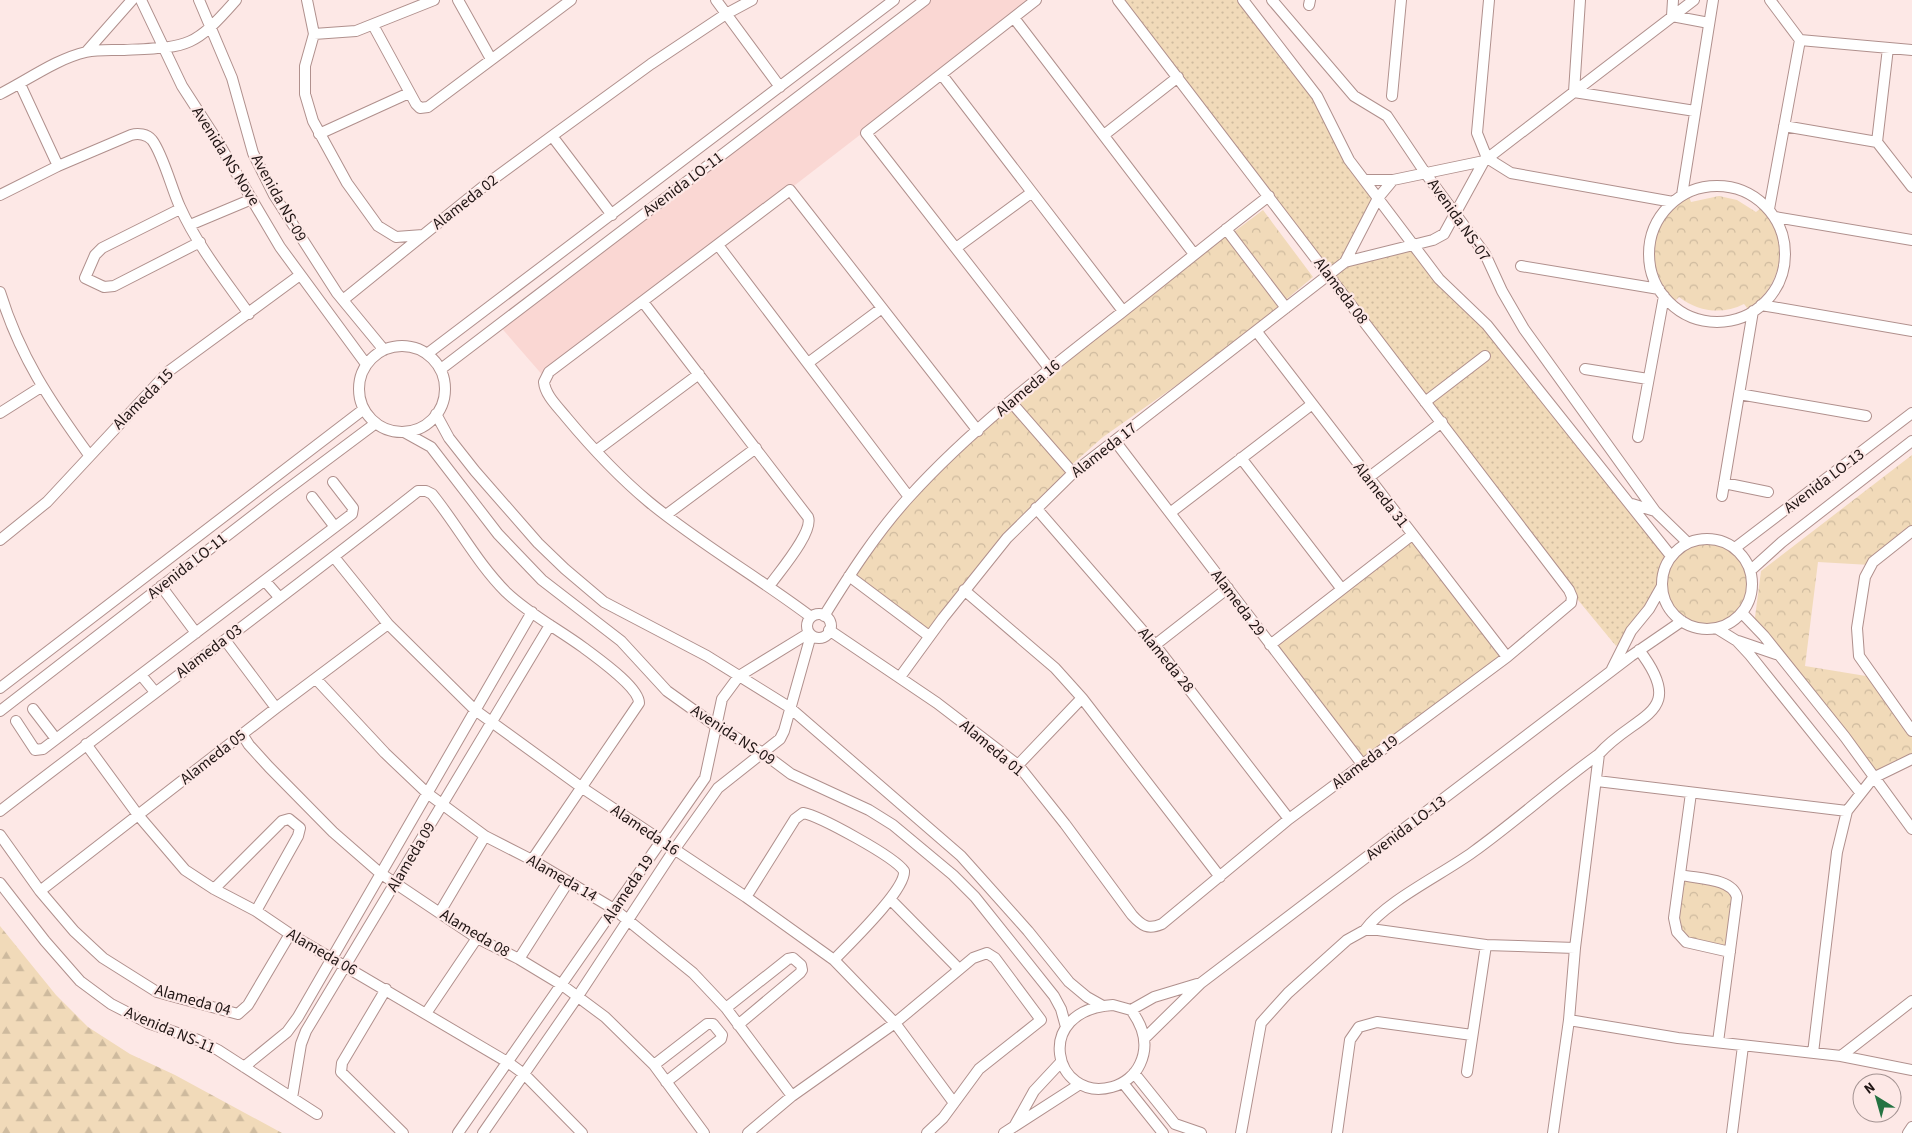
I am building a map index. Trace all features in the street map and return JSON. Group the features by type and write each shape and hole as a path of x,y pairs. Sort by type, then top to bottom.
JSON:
{"street":[{"path":"87,51 132,0"},
{"name":"Avenida NS Nove","path":"141,0 182,86 300,276 324,305 366,364"},
{"name":"Avenida NS-09","path":"199,0 232,78 258,166 297,234 343,300 384,350"},
{"path":"0,94 68,58 87,51 164,48 191,43 212,27 236,0"},
{"name":"Alameda 02","path":"307,0 314,34 305,66 304,84 308,108 319,134 347,183 378,226 396,237 424,235 552,136 651,64 726,14 752,0"},
{"path":"314,34 346,33 434,0"},
{"path":"458,0 491,60"},
{"path":"373,24 409,93 420,108 428,107 571,0"},
{"path":"716,0 780,87"},
{"name":"Avenida LO-11","path":"427,354 894,0"},
{"name":"Avenida LO-11","path":"440,369 925,0"},
{"path":"1036,0 866,133 1049,368"},
{"name":"Alameda 08","path":"1118,0 1564,583"},
{"path":"1243,0 1317,96 1349,160 1440,279 1487,325 1672,556"},
{"name":"Avenida NS-07","path":"1272,0 1354,96 1388,116 1426,174 1485,254 1502,291 1520,322 1655,511 1688,543"},
{"path":"1392,96 1402,0"},
{"path":"1489,0 1476,133 1485,159 1511,172 1673,202"},
{"path":"1574,92 1580,0"},
{"path":"1672,16 1673,0"},
{"path":"1364,180 1394,180 1485,159 1693,0"},
{"path":"1682,195 1713,0"},
{"path":"1770,0 1800,40 1773,187 1772,213"},
{"path":"1672,16 1709,24"},
{"path":"1014,18 1194,254"},
{"path":"1800,40 1912,50"},
{"path":"1877,142 1888,48"},
{"path":"942,75 1123,311"},
{"path":"1104,135 1178,77"},
{"path":"20,84 58,166"},
{"path":"1574,92 1695,111"},
{"path":"319,134 409,93"},
{"path":"1784,126 1877,142 1912,187"},
{"path":"0,195 58,166 137,133 148,136 155,145 180,209 249,314"},
{"path":"552,136 612,215"},
{"path":"1345,262 1433,240 1444,234 1485,159"},
{"path":"1684,177 1698,188"},
{"path":"1345,262 1378,198 1394,180"},
{"path":"1724,186 1738,188 1755,197 1772,213 1781,230 1785,246 1784,264 1780,280 1771,295 1757,308 1737,318 1720,322 1688,315 1674,306 1661,292 1653,277 1649,261 1650,244 1654,228 1662,213 1682,195 1698,188 1724,186"},
{"path":"1755,197 1767,193 1773,187"},
{"path":"811,617 770,585 666,515 625,480 548,394 544,382 549,372 790,190 978,431"},
{"path":"956,248 1031,193"},
{"name":"Alameda 16","path":"824,616 849,576 909,497 978,431 1049,368 1269,196"},
{"path":"1653,198 1662,213"},
{"path":"190,225 252,199"},
{"path":"180,209 102,248 95,255 84,278 104,287 114,286 200,242"},
{"path":"1772,213 1793,220 1912,240"},
{"path":"1781,230 1786,223 1793,220"},
{"path":"1226,229 1286,308"},
{"path":"343,300 424,235"},
{"path":"718,245 909,497"},
{"name":"Alameda 17","path":"900,677 964,590 1007,538 1036,508 1073,474 1345,262"},
{"path":"1521,266 1636,285 1661,292"},
{"name":"Alameda 15","path":"0,540 47,502 76,473 88,455 169,371 300,276"},
{"path":"1636,285 1645,283 1653,277"},
{"path":"0,292 2,307 41,387 88,455"},
{"path":"1638,437 1660,318 1661,292"},
{"path":"1771,295 1784,309"},
{"path":"644,302 810,521 807,532 770,585"},
{"path":"1660,318 1666,310 1674,306"},
{"path":"808,364 882,308"},
{"path":"1757,308 1784,309 1912,331"},
{"path":"1722,496 1750,332 1757,308"},
{"path":"1737,318 1746,325 1750,332"},
{"name":"Alameda 31","path":"1257,332 1507,657"},
{"path":"399,346 414,347 427,354 440,369 445,392 436,414 425,425 404,432 389,430 376,423 364,409 359,384 366,364 384,350 399,346"},
{"path":"1425,402 1485,356"},
{"path":"1585,369 1648,379"},
{"path":"597,450 699,374"},
{"path":"1,412 41,387"},
{"path":"1739,394 1866,416"},
{"path":"1011,402 1073,474"},
{"path":"1170,513 1312,404"},
{"name":"Avenida LO-11","path":"0,688 364,409"},
{"name":"Avenida LO-13","path":"1735,548 1912,413"},
{"path":"436,414 449,438 475,472 538,543 578,580 604,602 631,618 680,640 790,707 961,856 1028,931 1069,982 1087,997 1103,1006"},
{"path":"1368,478 1442,422"},
{"name":"Avenida LO-11","path":"0,711 376,423"},
{"name":"Avenida NS-09","path":"404,432 431,447 498,534 542,580 621,641 666,691 716,726 764,753 791,774 869,810 893,825 953,875 975,897 1054,996 1061,1009 1066,1027"},
{"name":"Alameda 29","path":"1115,441 1362,764"},
{"name":"Avenida LO-13","path":"1751,570 1782,542 1912,441"},
{"path":"666,515 756,448"},
{"path":"1241,458 1341,588"},
{"path":"16,722 35,750 43,749 141,675 352,514 354,508 333,482"},
{"path":"1724,483 1768,492"},
{"name":"Alameda 03","path":"0,811 418,491 422,490 432,494 497,582 532,612"},
{"path":"312,497 335,526"},
{"name":"Avenida NS-07","path":"1632,504 1655,511"},
{"name":"Alameda 28","path":"1036,508 1155,645 1289,819"},
{"path":"1912,531 1872,562 1868,568 1859,612 1857,645 1863,665 1912,731"},
{"path":"1270,645 1412,534"},
{"path":"1712,538 1735,548 1742,554 1751,570 1753,585 1750,600 1742,613 1726,625 1716,628 1696,628 1682,621 1667,604 1662,586 1664,570 1672,556 1688,543 1712,538"},
{"name":"Alameda 16","path":"334,557 388,624 475,710 581,787 746,897 834,960 895,1023 954,1103"},
{"path":"849,576 930,636"},
{"path":"265,581 279,597"},
{"name":"Alameda 19","path":"1140,924 1151,928 1162,924 1289,819 1507,657 1571,602 1571,593 1564,583"},
{"path":"161,586 196,633"},
{"name":"Avenida LO-13","path":"1610,672 1631,631 1649,609 1662,586"},
{"path":"1155,645 1228,588"},
{"path":"964,590 1048,662 1082,698 1220,877"},
{"path":"532,612 594,655 630,686 637,695 639,704 532,860"},
{"name":"Alameda 09","path":"244,1067 287,1032 532,612"},
{"path":"1742,613 1845,737 1912,830"},
{"path":"815,615 824,616 830,622 830,630 821,637 810,634 807,625 811,617 815,615"},
{"name":"Avenida LO-13","path":"1144,1038 1201,983 1638,650 1682,621"},
{"name":"Alameda 05","path":"40,891 242,734 388,624"},
{"name":"Alameda 09","path":"292,1098 303,1037 550,624"},
{"path":"1716,628 1737,641 1779,656"},
{"name":"Alameda 01","path":"830,630 980,734 1018,765 1140,924"},
{"name":"Alameda 19","path":"458,1133 705,778 722,699 739,676 810,634"},
{"name":"Alameda 19","path":"483,1133 718,788 780,739 810,634"},
{"path":"225,640 276,708"},
{"path":"1737,641 1860,792"},
{"path":"1241,1133 1261,1023 1288,993 1347,940 1365,930 1375,918 1473,852 1599,754 1607,745 1648,715 1655,708 1661,694 1658,681 1649,664 1638,650"},
{"path":"141,675 155,692"},
{"name":"Alameda 14","path":"316,679 378,747 427,793 444,803 486,836 532,860 614,909 693,973 726,1008 792,1096"},
{"path":"1018,765 1082,698"},
{"path":"33,709 56,739"},
{"name":"Alameda 08","path":"242,734 249,745 269,767 333,832 380,873 477,938 519,959 562,985 605,1017 654,1065 704,1133"},
{"name":"Alameda 06","path":"86,744 138,815 185,870 214,889 256,911 290,934 509,1062 524,1074 582,1133"},
{"path":"1553,1133 1569,1020 1575,948 1599,754"},
{"path":"1813,1053 1837,852 1847,810 1873,778 1912,759"},
{"path":"1597,781 1847,810"},
{"path":"1691,793 1674,918 1677,932 1681,939 1692,945 1730,952"},
{"path":"746,897 795,819 803,813 842,830 896,863 904,871 902,882 890,899 834,960"},
{"path":"214,889 282,821 289,818 298,825 298,836 256,911"},
{"name":"Alameda 04","path":"0,835 40,891 74,930 103,958 136,981 172,998 232,1013 242,1012 290,934"},
{"path":"440,912 486,836"},
{"path":"1681,875 1727,884 1736,893 1737,904 1718,1042"},
{"path":"519,959 568,882"},
{"name":"Avenida NS-11","path":"0,883 45,941 80,981 111,1004 148,1023 198,1040 317,1114"},
{"path":"890,899 959,969"},
{"path":"1365,930 1486,945 1575,948"},
{"path":"426,1012 477,938"},
{"path":"1466,1072 1486,945"},
{"path":"754,1131 792,1096 895,1023 959,969 978,955 987,954 995,958 1041,1020 979,1070 943,1118 927,1133"},
{"path":"726,1008 788,959 793,958 801,965 800,973 738,1025"},
{"name":"Avenida LO-13","path":"1131,1010 1154,997 1201,983"},
{"path":"386,989 342,1063 341,1072 403,1133"},
{"path":"1841,1056 1912,1001"},
{"path":"1114,1005 1131,1010 1140,1025 1144,1038 1144,1054 1134,1073 1123,1083 1101,1089 1080,1084 1068,1075 1061,1062 1060,1046 1066,1027 1092,1007 1114,1005"},
{"path":"1569,1020 1743,1046 1841,1056 1912,1070"},
{"path":"1337,1133 1350,1040 1359,1027 1377,1022 1472,1035"},
{"path":"654,1065 707,1024 713,1024 720,1030 721,1039 666,1082"},
{"path":"1732,1133 1743,1046"},
{"path":"1014,1126 1034,1091 1061,1062"},
{"path":"1134,1073 1175,1124 1201,1133"},
{"path":"1123,1083 1163,1133 1175,1124"},
{"path":"1004,1133 1080,1084"},
{"path":"1908,1133 1912,1127"}],"shaded area":[{"path":"924,0 1035,0 545,378 498,324"}],"green space":[{"path":"1117,0 1243,0 1299,72 1349,160 1378,198 1346,262 1414,244 1489,323 1671,556 1662,586 1631,631 1616,646 1564,583"},
{"path":"1719,196 1737,200 1756,212 1761,208 1771,220 1777,233 1780,247 1779,262 1775,275 1769,288 1760,300 1748,309 1744,304 1719,311 1694,306 1679,297 1675,301 1665,289 1658,275 1655,245 1658,231 1665,217 1675,206 1689,197 1691,202"},
{"path":"1263,210 1313,277 1282,303 1286,308 1103,437 1068,468 1073,473 1036,508 929,636 849,576 934,471 1011,402 1059,456 1019,403 1226,229 1231,234"},
{"path":"1912,455 1912,532 1870,565 1818,562 1805,666 1872,677 1912,729 1912,760 1873,778 1754,625 1761,571"},
{"path":"1412,535 1507,657 1362,764 1270,645"},
{"path":"1707,538 1724,542 1739,551 1748,566 1752,583 1748,600 1739,615 1724,624 1707,628 1690,624 1675,615 1666,600 1662,583 1666,566 1675,551 1690,542"},
{"path":"1681,875 1732,888 1730,952 1680,937 1675,901"},
{"path":"0,926 56,995 88,1027 130,1054 175,1075 282,1133 0,1133"}]}
